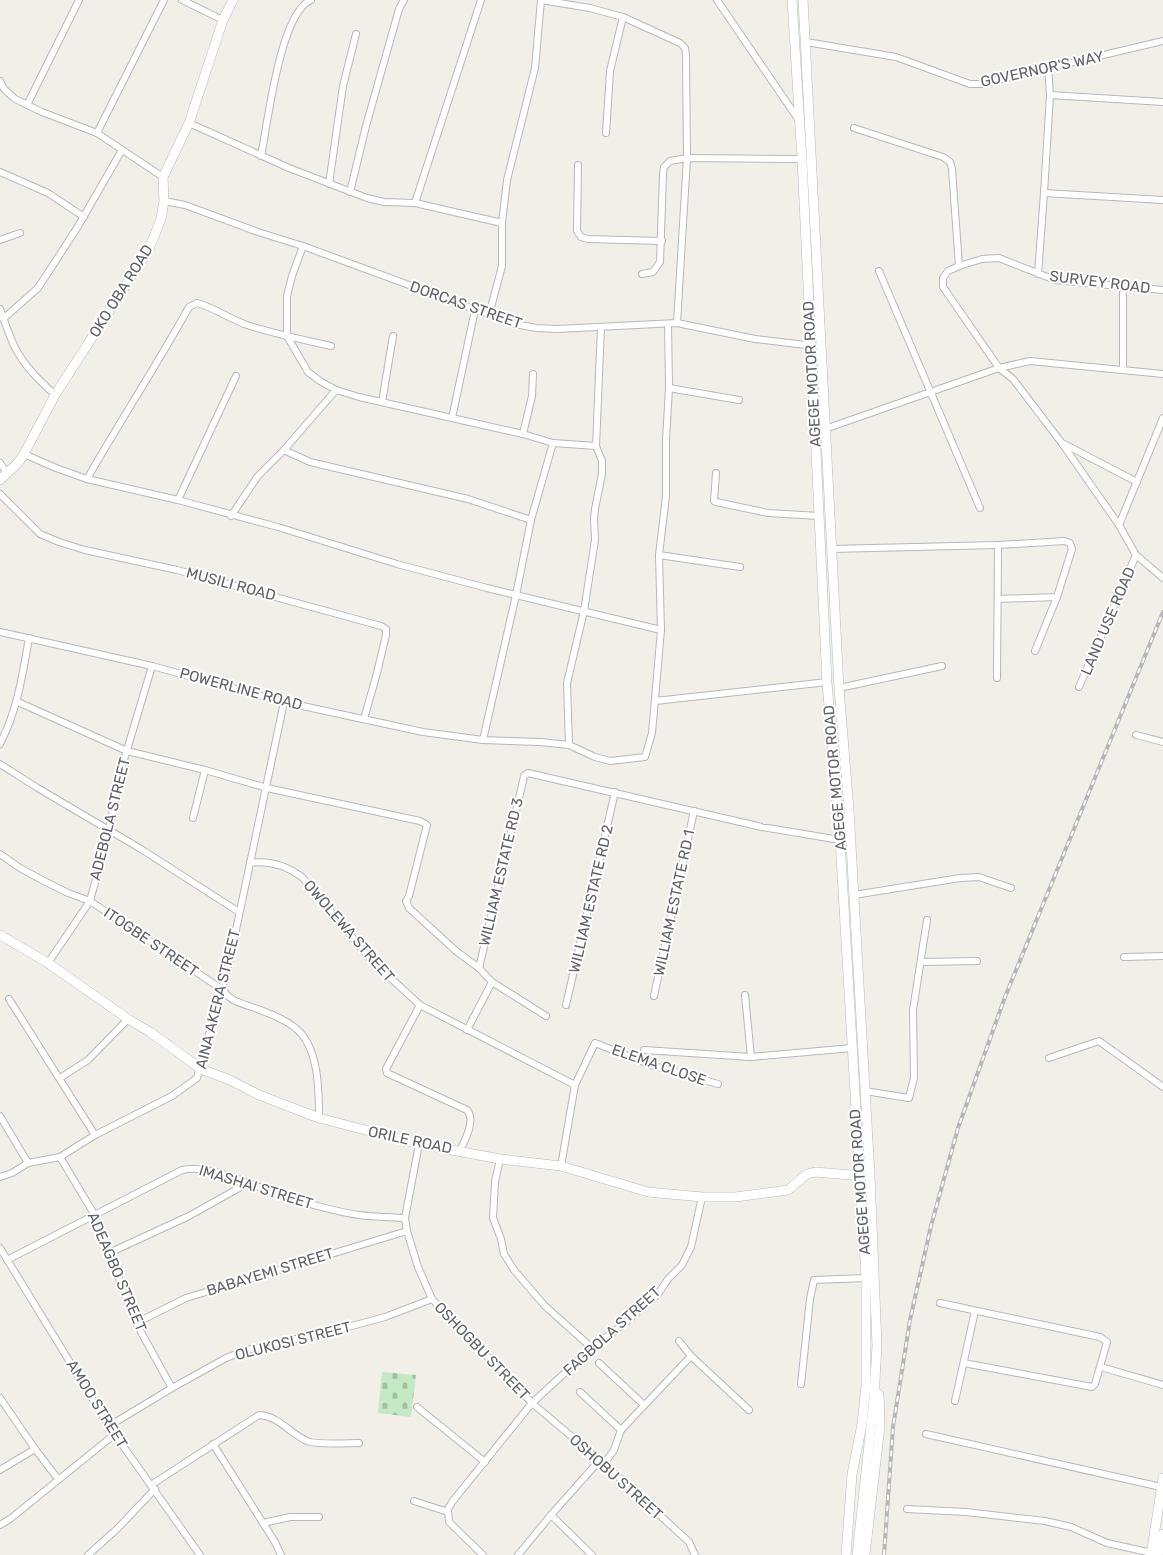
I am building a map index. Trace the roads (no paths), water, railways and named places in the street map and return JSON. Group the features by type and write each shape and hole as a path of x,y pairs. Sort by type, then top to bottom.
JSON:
{"main road":[{"name":"OKO OBA ROAD","path":"0,480 18,463 24,454 54,395 149,249 161,219 164,201 163,177 189,123 222,20 233,0"},
{"name":"AGEGE MOTOR ROAD","path":"792,0 802,159 827,682 840,840 866,1278 866,1386 862,1424 852,1474 846,1555"},
{"name":"AGEGE MOTOR ROAD","path":"804,0 831,549 839,688 850,810 870,1176 876,1371 857,1555"},
{"path":"823,591 834,591"},
{"path":"826,658 838,658"},
{"name":"ORILE ROAD","path":"0,936 48,963 201,1069 319,1118 419,1144 460,1150 500,1159 561,1166 648,1192 702,1197 735,1197 788,1190 807,1174 815,1172 870,1176"},
{"path":"865,1555 880,1426 876,1371"},
{"path":"1154,1554 1162,1483"},
{"path":"1154,1554 1163,1539"}],"street":[{"path":"27,105 79,0"},
{"path":"97,133 164,0"},
{"path":"182,0 222,20"},
{"path":"350,192 366,126 404,0"},
{"path":"416,203 481,0"},
{"path":"489,315 502,266 502,223 506,180 535,68 541,0 590,8 623,18 680,43 685,48 687,158 677,323"},
{"path":"717,0 798,119 810,122"},
{"path":"261,156 278,65 297,12 306,1"},
{"path":"606,133 610,72 623,18"},
{"path":"329,184 343,86 356,34"},
{"name":"GOVERNOR'S WAY","path":"806,42 896,57 970,84 981,84 1163,41"},
{"path":"1038,274 1050,95 1048,68"},
{"path":"0,81 15,99 42,112 97,133 163,177"},
{"path":"1050,95 1163,102"},
{"path":"189,123 261,156 350,192 384,202 416,203 502,223"},
{"path":"854,128 944,158 950,162 959,266"},
{"path":"4,318 38,288 84,217 122,150"},
{"path":"642,274 653,272 660,262 664,167 670,161 687,158 802,159"},
{"path":"578,166 578,231 581,237 588,239 662,242"},
{"path":"0,172 48,193 84,217"},
{"path":"1044,194 1163,200"},
{"name":"DORCAS STREET","path":"164,201 185,205 258,232 303,246 516,324 536,328 677,323 746,338 810,346 822,345"},
{"path":"0,240 20,233"},
{"path":"303,246 287,296 288,336 308,372 320,382 359,398 523,434 553,443 596,446"},
{"name":"SURVEY ROAD","path":"999,368 943,287 943,278 948,271 982,259 999,258 1055,280 1163,290"},
{"path":"879,271 932,391 980,508"},
{"path":"1123,286 1123,370"},
{"path":"87,479 163,356 190,307 197,303 246,325 331,346"},
{"path":"0,309 17,353 31,372 54,395"},
{"path":"452,418 475,310"},
{"path":"668,324 669,388 666,440 666,496 660,555 661,630 654,701 827,682"},
{"path":"569,745 567,683 584,611 596,540 594,519 602,474 602,461 596,446 601,327"},
{"path":"382,402 392,336"},
{"path":"825,429 999,368 1030,361 1163,374"},
{"name":"LAND USE ROAD","path":"999,368 1013,379 1060,442 1118,525 1136,555 1163,578"},
{"path":"523,434 532,396 533,374"},
{"path":"178,500 236,376"},
{"path":"669,388 739,400"},
{"path":"231,516 258,476 284,450 336,390"},
{"path":"1118,525 1163,418"},
{"name":"LAND USE ROAD","path":"1060,442 1137,482"},
{"path":"483,740 531,520 553,443"},
{"path":"284,450 310,462 468,500 531,520"},
{"path":"24,454 87,479 178,500 231,516 278,527 397,564 661,630"},
{"path":"0,464 8,473"},
{"path":"716,472 714,501 716,502 768,513 819,516"},
{"name":"MUSILI ROAD","path":"0,494 40,534 59,542 85,550 177,570 381,626 386,629 377,673 364,719"},
{"path":"831,549 998,545 1064,541 1070,543 1072,549 1057,597 1035,651"},
{"path":"997,678 998,545"},
{"path":"660,555 740,567"},
{"name":"LAND USE ROAD","path":"1079,687 1136,555"},
{"path":"998,598 1057,597"},
{"name":"POWERLINE ROAD","path":"0,632 152,666 284,702 423,732 483,740 569,745 595,757 610,761 645,757 652,733 654,701"},
{"path":"0,744 10,725 18,702 29,638"},
{"name":"ADEBOLA STREET","path":"48,963 90,901 127,751 152,666"},
{"path":"839,688 942,666"},
{"path":"18,702 127,751 205,770 267,788 415,818 427,825 409,896 406,901 410,908 456,950 479,968 492,982 546,1016"},
{"name":"AINA AKERA STREET","path":"0,1177 12,1173 28,1163 60,1157 96,1135 172,1096 198,1078 223,990 284,702"},
{"path":"1136,735 1163,742"},
{"path":"0,764 239,912"},
{"path":"193,818 205,770"},
{"name":"WILLIAM ESTATE RD 3","path":"479,968 524,776 528,773 615,792"},
{"path":"615,792 762,826 840,840"},
{"name":"WILLIAM ESTATE RD 2","path":"566,1005 615,792"},
{"name":"WILLIAM ESTATE RD 1","path":"654,996 694,810"},
{"name":"ITOGBE STREET","path":"0,854 44,881 90,901 223,990 229,999 286,1021 296,1028 310,1050 315,1065 319,1086 319,1118"},
{"name":"OWOLEWA STREET","path":"250,862 261,861 290,868 302,876 371,960 420,1005 575,1085"},
{"path":"854,895 960,878 979,878 1010,888"},
{"path":"865,1091 909,1098 914,1078 913,1010 927,920"},
{"path":"1124,957 1163,956"},
{"path":"921,962 977,962"},
{"path":"466,1030 492,982"},
{"path":"745,995 752,1057"},
{"path":"9,999 96,1135"},
{"path":"420,1005 386,1069 387,1073 467,1110 471,1117 467,1137 460,1150"},
{"path":"60,1078 88,1060 128,1019"},
{"path":"1049,1058 1099,1040 1163,1088"},
{"name":"ELEMA CLOSE","path":"575,1085 595,1043 654,1066 718,1084"},
{"path":"644,1050 752,1057 852,1048"},
{"path":"561,1166 575,1085"},
{"path":"0,1116 28,1163"},
{"path":"419,1144 405,1218 406,1230 418,1267 432,1299"},
{"name":"ADEAGBO STREET","path":"60,1157 94,1214 136,1323 172,1388"},
{"path":"500,1159 495,1182 493,1218 501,1239 504,1254 514,1270 545,1306 592,1348"},
{"name":"IMASHAI STREET","path":"7,1260 182,1170 200,1168 329,1209 359,1215 405,1218"},
{"path":"109,1253 189,1216 248,1183"},
{"name":"FAGBOLA STREET","path":"448,1512 452,1502 532,1403 592,1348 625,1323 658,1294 668,1279 682,1265 691,1247 702,1197"},
{"name":"BABAYEMI STREET","path":"136,1323 186,1298 406,1230"},
{"name":"AMOO STREET","path":"0,1248 109,1426 200,1555"},
{"path":"801,1384 810,1299 814,1280 866,1278"},
{"name":"OLUKOSI STREET","path":"109,1426 226,1358 246,1350 337,1330 385,1317 432,1299"},
{"name":"OSHOGBU STREET","path":"432,1299 532,1403"},
{"path":"940,1303 1100,1337 1107,1342 1095,1384 1092,1387 964,1363"},
{"path":"955,1401 975,1311"},
{"path":"679,1341 691,1356 749,1410"},
{"path":"518,1555 551,1515 614,1450 621,1430 691,1356"},
{"path":"599,1363 644,1405"},
{"path":"1100,1367 1163,1385"},
{"path":"580,1392 621,1430"},
{"path":"0,1398 58,1479"},
{"name":"OSHOBU STREET","path":"532,1403 601,1462 689,1542 695,1555"},
{"path":"417,1407 485,1462"},
{"path":"88,1555 117,1529 153,1487 213,1444 259,1415 266,1415 277,1420 298,1438 308,1442 358,1443"},
{"path":"0,1525 10,1519 115,1434"},
{"path":"926,1434 1162,1483"},
{"path":"213,1444 281,1555"},
{"path":"0,1470 35,1449"},
{"path":"414,1500 448,1512 449,1522 483,1555"},
{"path":"907,1509 966,1512 1045,1521 1071,1527 1107,1543 1154,1554"},
{"path":"551,1515 592,1555"},
{"path":"263,1523 290,1517 319,1517"}],"railway":[{"path":"884,1555 893,1427 910,1320 931,1226 958,1128 1005,997 1163,612"}]}
